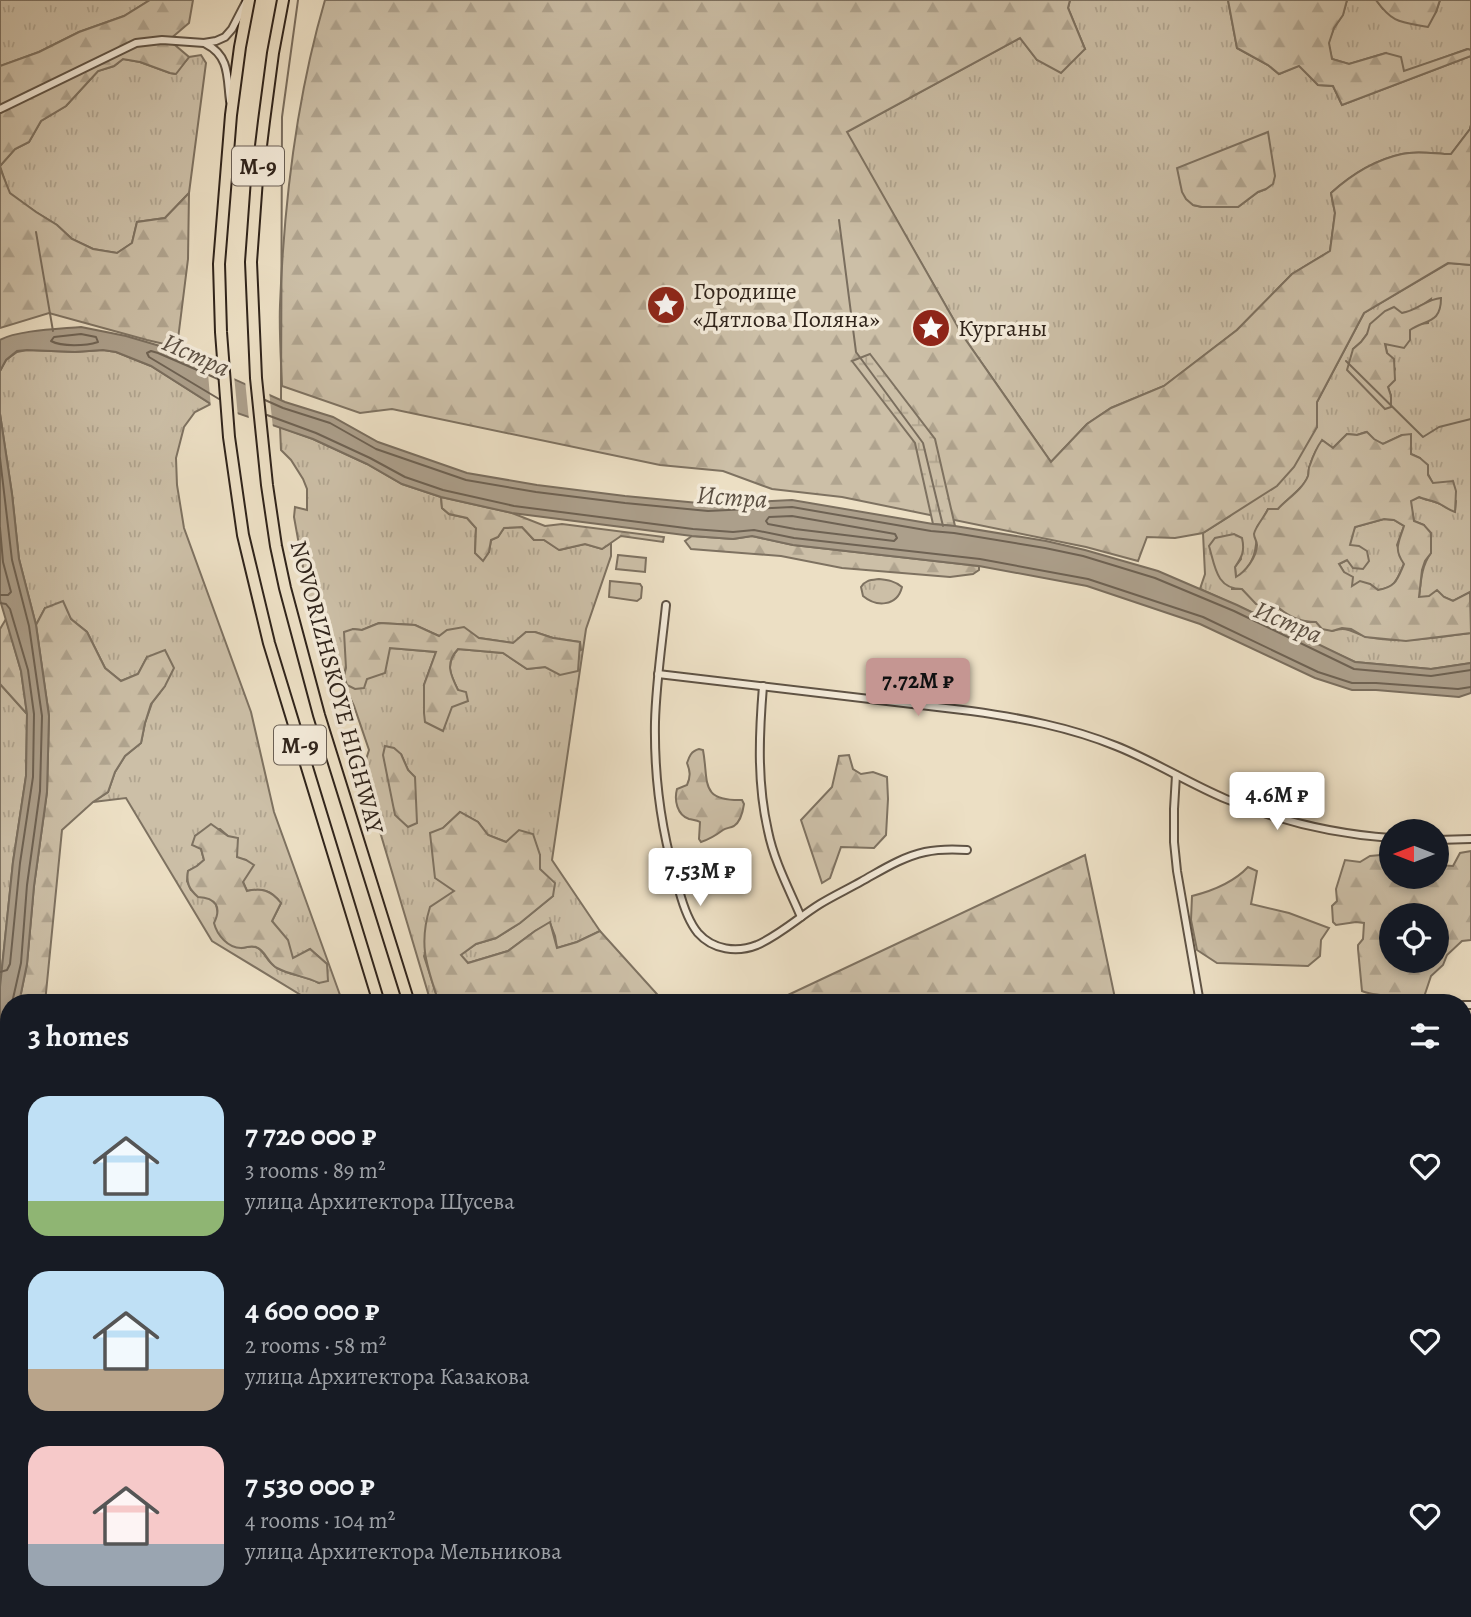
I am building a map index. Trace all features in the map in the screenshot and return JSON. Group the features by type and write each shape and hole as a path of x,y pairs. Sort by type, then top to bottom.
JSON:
{"highway":[{"name":"NOVORIZHSKOYE HIGHWAY","path":"248,0 231,114 219,264 229,437 243,535 269,643 376,994"},
{"name":"NOVORIZHSKOYE HIGHWAY","path":"283,0 273,53 257,179 251,262 256,378 267,485 285,588 319,715 406,994"}],"street":[{"path":"0,108 136,43 162,40 204,43 216,41 225,37 232,29 248,0"},
{"path":"204,43 220,53 223,60 231,114"},
{"path":"666,605 655,719 657,790 683,904 699,934 720,948 743,949 757,944 820,904 901,860 924,852 967,850"},
{"path":"658,674 971,711 1059,726 1106,742 1226,799 1286,821 1331,832 1379,837"},
{"path":"763,686 759,728 763,804 768,833 779,866 801,917"},
{"path":"1176,775 1174,842 1198,994"},
{"path":"1449,840 1471,839"}],"green space":[{"path":"0,0 150,0 124,16 0,66"},
{"path":"150,0 193,0 189,23 169,40 189,57 176,74 123,59 114,66 98,71 66,106 41,121 29,142 15,149 0,166 0,66 124,16"},
{"path":"325,0 1070,0 1068,8 1085,49 1061,73 1037,60 1020,38 847,132 963,336 1051,462 1087,424 1111,408 1164,386 1237,330 1292,274 1330,251 1335,213 1331,193 1339,186 1364,169 1392,157 1414,152 1451,154 1471,125 1471,265 1448,263 1364,313 1317,402 1317,427 1294,467 1277,486 1203,533 1175,538 1147,537 1138,561 1086,547 842,497 772,489 723,471 660,465 392,409 360,413 282,386 280,305 288,190 306,75"},
{"path":"1070,0 1228,0 1237,48 1279,74 1299,65 1318,85 1333,86 1342,105 1471,56 1471,125 1451,154 1414,152 1392,157 1364,169 1339,186 1331,193 1335,213 1330,251 1292,274 1237,330 1164,386 1111,408 1087,424 1051,462 963,336 846,132 1020,38 1037,60 1085,49 1068,8","holes":["1266,189 1238,207 1193,205"]},
{"path":"1228,0 1347,0 1343,15 1334,28 1329,43 1332,59 1349,64 1386,53 1401,57 1404,71 1468,49 1471,50 1471,56 1342,105 1333,86 1318,85 1299,66 1279,74 1237,48"},
{"path":"1347,0 1376,0 1383,9 1436,12 1440,0 1471,0 1471,50 1467,49 1404,72 1386,53 1349,64 1332,59 1328,43"},
{"path":"1376,0 1440,0 1428,27 1398,21"},
{"path":"201,55 206,63 189,193 165,218 137,222 132,243 117,253 93,249 72,239 57,225 9,193 0,166 15,149 29,142 41,121 66,106 98,71 114,66 123,59 175,74 189,57"},
{"path":"1268,132 1275,176 1273,184 1238,207 1202,207 1193,205 1186,199 1177,168"},
{"path":"0,168 10,193 57,225 72,239 93,249 117,253 132,243 137,222 165,218 189,193 188,259 177,347 49,313 0,328"},
{"path":"1449,263 1471,265 1471,592 1453,601 1444,597 1419,598 1423,569 1431,553 1424,525 1414,521 1410,501 1419,497 1455,511 1456,501 1433,484 1420,458 1411,454 1411,435 1402,435 1383,444 1366,432 1347,434 1333,448 1323,441 1321,443 1302,485 1278,509 1268,509 1257,527 1251,562 1236,578 1235,567 1241,559 1234,534 1232,589 1242,589 1256,603 1276,605 1283,612 1305,622 1316,622 1332,631 1347,629 1363,636 1394,640 1471,633 1471,663 1431,669 1355,662 1200,589 1205,574 1203,533 1230,516 1317,427 1317,402 1364,313","holes":["1431,299 1428,323 1418,324 1385,343 1395,369 1388,387 1391,396 1353,349 1367,334 1402,313 1412,312"]},
{"path":"1441,298 1435,317 1410,330 1410,340 1404,348 1385,344 1387,353 1394,359 1395,380 1388,387 1391,407 1385,409 1347,370 1353,349 1367,334 1370,324 1385,311 1394,307 1402,313 1407,312"},
{"path":"27,350 116,352 151,366 211,404 195,412 184,427 176,458 184,528 251,712 274,812 340,994 299,994 212,941 126,798 93,802 108,792 115,772 125,756 141,743 152,703 165,686 147,657 138,674 121,681 105,668 87,632 71,619 45,608 36,625 19,559 0,414 0,371 6,360 17,352","holes":["220,829 228,836 237,858 246,860 243,882 247,891 266,891 281,903 272,921 293,959 310,949 327,964 319,983 277,968 255,947 242,948 218,914 216,904 208,897 191,890 187,881 188,871 204,860 195,836 203,831"]},
{"path":"870,354 935,439 955,526 933,524 915,443 852,361"},
{"path":"280,427 367,464 402,484 441,497 442,508 449,514 467,518 476,528 475,553 489,552 491,540 498,537 504,528 522,527 534,540 544,540 560,550 585,544 602,549 611,543 611,556 586,629 552,860 600,931 557,948 550,923 508,951 468,963 460,955 476,944 496,938 520,923 553,896 540,869 540,855 488,835 478,822 460,812 443,828 455,892 424,956 436,994 428,994 367,788 363,769 369,750 344,685 328,665 308,595 294,517 295,507 307,510 307,489 291,460 281,450","holes":["379,623 415,625 439,636 514,643 526,632 535,632 580,642 581,650 545,667 527,669 503,653 458,649 450,664 458,690 424,685 436,652 390,648 367,679 344,676 353,629 362,630","401,754 415,778 408,827"]},
{"path":"1367,432 1383,444 1411,434 1411,454 1428,465 1428,475 1433,483 1453,481 1456,491 1455,512 1419,497 1411,501 1414,521 1424,525 1431,533 1431,553 1422,570 1419,597 1429,596 1437,590 1453,601 1470,592 1471,633 1406,641 1365,637 1351,629 1322,629 1316,622 1294,618 1276,605 1256,604 1242,589 1227,585 1218,575 1209,546 1215,538 1234,534 1242,538 1243,550 1235,567 1236,577 1253,559 1257,545 1255,531 1268,509 1278,509 1302,485 1322,440 1333,448 1347,434","holes":["1384,519 1394,520 1404,526 1398,550 1404,564 1397,578 1389,587 1378,590 1360,581 1352,586 1353,577 1344,572 1339,564 1347,560 1353,568 1363,569 1369,561 1367,551 1350,545 1355,527"]},
{"path":"441,497 512,513 545,526 562,524 664,537 663,542 621,536 602,549 585,544 559,550 544,540 534,540 522,527 504,528 498,537 491,540 489,552 483,561 475,553 476,528 467,518 449,514 442,508"},
{"path":"1384,519 1394,520 1404,526 1397,545 1404,564 1400,574 1392,585 1384,589 1378,590 1370,584 1352,586 1339,564 1347,560 1355,527"},
{"path":"692,536 733,539 752,536 793,545 979,566 979,570 973,574 950,577 842,568 781,556 691,549 685,541"},
{"path":"618,555 646,558 645,572 616,569"},
{"path":"879,579 897,583 902,587 891,602 874,602 863,596 861,587 868,581"},
{"path":"610,581 640,584 641,598 637,601 609,597"},
{"path":"63,601 71,619 87,632 105,668 121,681 138,674 147,657 165,650 174,668 165,686 151,704 141,743 125,756 115,772 108,792 62,830 46,994 21,994 27,964 47,792 49,716 36,625 45,608"},
{"path":"6,619 21,671 27,714 0,684 0,629"},
{"path":"379,623 415,625 439,636 447,630 464,627 479,638 513,643 526,632 580,642 578,671 560,675 545,667 527,669 503,653 458,649 451,659 451,674 458,690 466,692 468,701 452,707 443,731 425,722 424,713 424,685 436,652 390,648 385,673 367,679 364,688 355,689 347,685 344,676 344,632 362,630"},
{"path":"0,684 27,714 26,776 13,862 0,987"},
{"path":"385,746 394,748 401,754 408,770 415,777 417,823 408,827 395,815 383,755"},
{"path":"699,749 703,750 707,780 712,793 719,797 742,800 744,804 741,816 733,827 701,842 700,822 682,814 677,807 676,798 677,789 688,782 690,774 687,763 690,756"},
{"path":"849,755 853,769 861,774 873,772 887,777 886,835 874,848 841,847 830,878 822,883 801,820 832,787 839,756"},
{"path":"460,812 478,822 488,835 506,842 519,830 533,834 540,855 540,869 555,883 553,896 520,923 496,938 476,944 461,955 468,963 508,951 550,922 557,948 600,931 657,994 436,994 424,945 430,907 454,891 435,878 430,833 443,828"},
{"path":"211,824 228,836 238,838 237,857 254,865 243,882 247,891 266,891 281,903 272,921 288,940 293,958 310,949 327,964 328,981 319,983 282,970 274,966 258,948 236,947 220,936 214,923 216,904 209,899 198,897 190,888 187,879 188,871 204,860 201,849 192,845 195,836"},
{"path":"1471,851 1471,940 1462,941 1449,953 1449,903 1379,903 1379,973 1434,973 1425,994 1374,994 1362,991 1358,945 1363,939 1364,923 1336,925 1333,922 1332,906 1337,901 1336,889 1345,860 1360,862 1370,856 1379,855 1379,889 1449,889 1449,866 1453,866 1460,853"},
{"path":"1085,855 1114,994 790,994"},
{"path":"1248,867 1257,871 1251,904 1289,913 1329,928 1321,940 1320,956 1308,966 1217,963 1197,950 1191,920 1192,896 1222,886"}],"water":[{"path":"81,327 160,346 285,402 333,417 378,442 467,473 537,485 709,504 792,500 1046,541 1158,571 1237,605 1355,662 1431,669 1471,663 1471,693 1459,697 1352,690 1315,678 1200,624 1087,586 979,566 793,545 752,536 733,539 692,536 512,513 441,497 402,484 313,439 211,404 151,366 116,352 17,351 6,360 0,371 0,340 28,332"},
{"path":"0,414 19,559 36,625 49,716 47,792 27,964 21,994 0,994 0,987 13,862 26,776 27,714 21,671 0,600"}],"pier":[{"path":"207,362 234,375 238,417 211,408"},
{"path":"245,380 269,391 273,428 249,420"}],"waterway":[{"path":"281,400 282,117 298,0"},
{"path":"839,220 856,352 923,443 943,526"},
{"path":"36,232 53,331"},
{"path":"1346,361 1423,437 1439,427 1471,419"}],"place":[{"name":"Городище «Дятлова Поляна»","path":"666,305"},
{"name":"Курганы","path":"931,328"}],"water label":[{"name":"Истра","path":"196,355"},
{"name":"Истра","path":"732,497"},
{"name":"Истра","path":"1288,622"}]}
